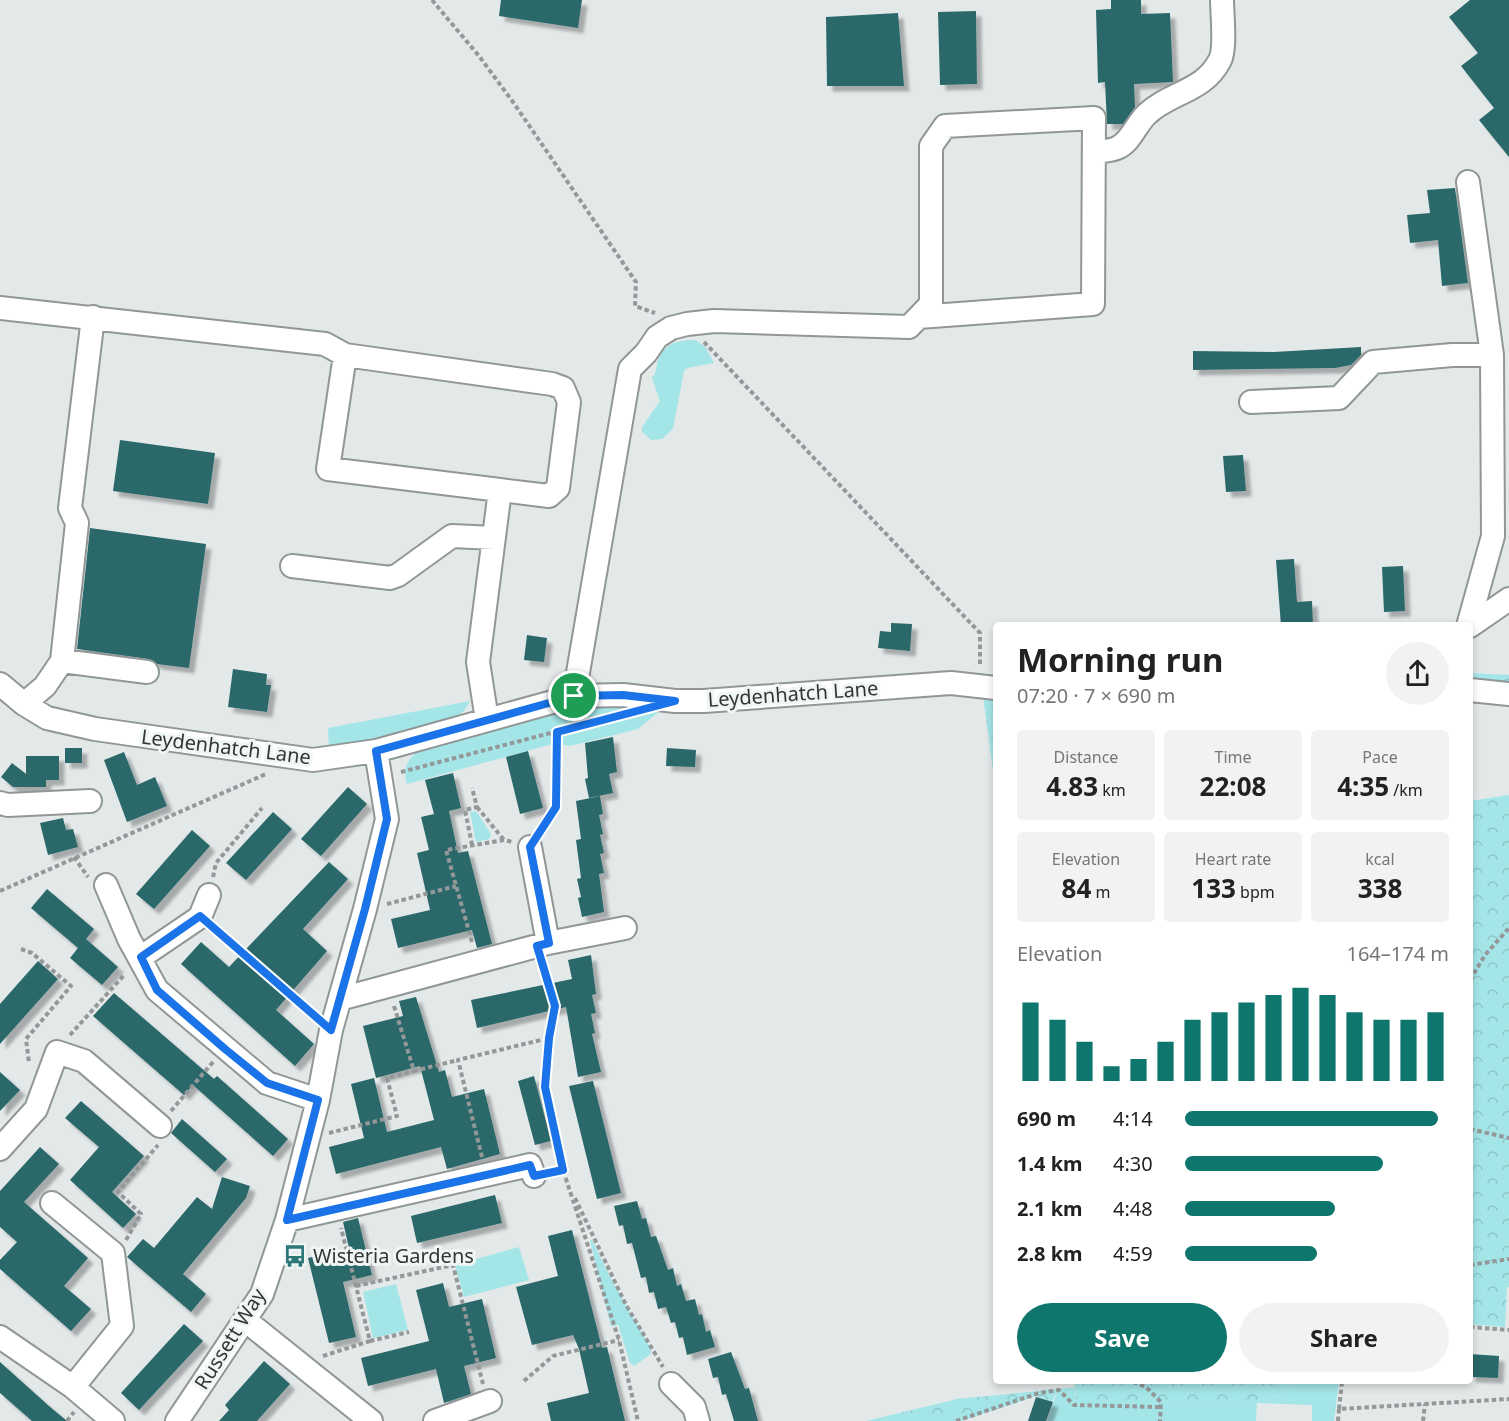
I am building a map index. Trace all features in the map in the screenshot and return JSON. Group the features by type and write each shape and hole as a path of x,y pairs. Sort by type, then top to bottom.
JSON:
{"street":[{"path":"1094,152 1116,149 1124,144 1146,115 1160,104 1183,95 1213,72 1222,58 1222,0"},
{"path":"574,696 630,369 646,353 657,337 671,328 714,321 909,327 931,304 931,146 945,126 1094,118 1093,304 919,317"},
{"path":"1468,182 1492,355 1493,536 1470,622"},
{"path":"0,308 326,344 345,355 552,384 562,388 569,402 558,488 549,496 328,469 345,355"},
{"path":"24,704 45,686 62,661 76,523 70,508 93,317"},
{"path":"1251,402 1339,398 1367,366 1387,359 1492,355"},
{"path":"487,720 478,662 501,490"},
{"path":"292,566 390,578 398,575 452,536 494,538"},
{"path":"1473,623 1509,599"},
{"path":"62,661 147,672"},
{"name":"Leydenhatch Lane","path":"0,684 24,704 46,718 95,729 313,760 376,751 574,696 623,695 704,701 951,683 988,687"},
{"path":"1473,690 1509,694"},
{"name":"Russett Way","path":"177,1421 262,1294 287,1220 318,1100 331,1030 365,909 387,819 376,751"},
{"path":"0,803 8,805 90,801"},
{"path":"530,847 543,945"},
{"path":"106,885 129,939 141,957 157,990 267,1083 318,1100"},
{"path":"141,957 200,916 209,895"},
{"path":"340,999 543,945 625,928"},
{"path":"0,1149 36,1109 57,1052 84,1061 169,1114"},
{"path":"287,1220 530,1165 534,1176"},
{"path":"52,1203 113,1257 122,1326 73,1387"},
{"path":"245,1320 372,1421"},
{"path":"0,1337 73,1387 112,1421"},
{"path":"672,1384 694,1407 698,1421"},
{"path":"435,1421 489,1401"}],"path":[{"path":"432,0 479,56 519,110 636,282 635,306 687,324 980,633 988,687"},
{"path":"379,775 617,716"},
{"path":"477,963 446,850 504,840 530,847 556,807 557,732"},
{"path":"0,891 267,774"},
{"path":"472,788 477,807 504,840"},
{"path":"472,845 465,810 477,807"},
{"path":"209,895 216,863 262,808"},
{"path":"365,909 456,886"},
{"path":"200,916 331,1030"},
{"path":"1473,975 1485,956 1509,928"},
{"path":"543,945 555,1006 549,1038 545,1087 563,1170 619,1340 638,1421"},
{"path":"21,949 32,953 71,986 26,1039 31,1074"},
{"path":"57,1052 78,1025 141,957"},
{"path":"388,987 414,1071"},
{"path":"308,1139 397,1116 387,1078 549,1038"},
{"path":"113,1257 141,1214 118,1192 157,1148 169,1114 225,1049"},
{"path":"458,1060 486,1175"},
{"path":"1473,1130 1509,1138"},
{"path":"534,1176 563,1170"},
{"path":"563,1170 626,1305 672,1384"},
{"path":"336,1210 370,1341"},
{"path":"1473,1265 1509,1259"},
{"path":"356,1286 453,1265 489,1401"},
{"path":"1473,1327 1509,1330"},
{"path":"301,1363 370,1341 409,1332"},
{"path":"524,1381 553,1356 619,1340"},
{"path":"1147,1384 1160,1407 1160,1421"},
{"path":"1338,1421 1342,1384"},
{"path":"956,1421 1039,1393 1059,1390 1074,1405 1160,1407"},
{"path":"1339,1410 1509,1399"},
{"path":"1424,1421 1425,1404"}],"green space":[{"path":"696,340 706,348 714,363 687,368 684,371 673,429 662,439 651,440 642,432 642,427 660,401 652,378 659,357 672,344"},
{"path":"1473,673 1509,675 1509,685 1473,680"},
{"path":"983,696 993,697 993,770"},
{"path":"470,701 464,711 446,725 350,746 329,748 328,728"},
{"path":"668,704 638,729 570,746 556,743 407,784 405,772 408,762 423,746 566,705"},
{"path":"1509,795 1509,1287 1507,1287 1505,1327 1473,1324 1473,801"},
{"path":"476,811 491,834 489,839 476,842 470,812"},
{"path":"592,1240 612,1281 651,1348 651,1354 634,1366 630,1363 618,1325 611,1326 590,1241"},
{"path":"519,1247 529,1280 464,1297 455,1265"},
{"path":"396,1284 408,1330 373,1338 363,1292"},
{"path":"1074,1384 1291,1384 1270,1401 1257,1403 1256,1406 1161,1401 1077,1401"},
{"path":"1291,1384 1339,1384 1334,1421 1312,1421 1312,1405 1257,1403 1256,1421 1047,1421 1058,1389 1074,1387 1077,1401 1161,1401 1256,1406 1256,1403 1270,1401"},
{"path":"1058,1389 1052,1402 1036,1396 961,1421 866,1421 957,1399"}],"building":[{"path":"501,0 582,0 578,28 499,16"},
{"path":"1111,0 1141,0 1141,14 1170,13 1173,82 1134,84 1135,107 1123,124 1107,124 1105,82 1098,83 1096,10 1111,9"},
{"path":"1470,0 1509,0 1509,157 1479,120 1494,108 1461,66 1478,53 1449,17"},
{"path":"976,11 977,84 940,85 938,12"},
{"path":"898,13 904,86 827,86 826,17"},
{"path":"1455,188 1468,283 1442,286 1438,240 1410,243 1407,215 1430,213 1427,190"},
{"path":"1361,347 1361,355 1351,365 1335,368 1193,370 1193,351 1274,352"},
{"path":"120,440 215,453 208,504 113,491"},
{"path":"1243,455 1246,491 1226,492 1223,456"},
{"path":"90,528 206,544 189,668 157,664 149,659 77,649"},
{"path":"1294,559 1297,602 1312,601 1313,622 1281,622 1276,560"},
{"path":"1403,566 1405,611 1384,612 1382,567"},
{"path":"891,623 912,624 910,651 878,648 880,631 891,632"},
{"path":"527,635 547,638 544,662 524,660"},
{"path":"233,669 267,674 266,685 271,685 267,712 228,707"},
{"path":"613,737 617,772 609,774 613,793 589,798 585,779 588,778 585,743"},
{"path":"65,748 82,748 82,763 65,763"},
{"path":"667,748 696,750 695,767 666,766"},
{"path":"528,751 543,808 520,814 506,757"},
{"path":"124,752 137,785 155,777 167,806 127,822 104,760"},
{"path":"26,756 59,756 59,780 46,780 46,787 13,787 1,777 12,763 26,774"},
{"path":"453,773 461,808 449,811 458,853 468,851 492,944 477,948 472,930 398,948 391,919 430,910 417,853 429,850 421,817 434,814 425,780"},
{"path":"348,787 367,804 321,856 301,839"},
{"path":"600,796 603,814 599,815 603,834 600,835 604,853 600,854 604,873 599,874 604,912 582,917 578,898 581,897 577,879 581,878 576,840 581,839 576,801"},
{"path":"273,812 292,829 246,880 226,863"},
{"path":"63,818 66,830 73,829 78,847 48,855 40,823"},
{"path":"192,830 210,846 154,909 136,894"},
{"path":"329,862 348,879 303,929 327,951 276,1010 314,1044 295,1066 181,964 201,942 229,967"},
{"path":"47,889 94,929 86,939 118,967 102,985 70,958 78,948 31,908"},
{"path":"591,955 596,994 592,995 596,1013 591,1014 595,1033 592,1034 601,1072 578,1077 566,1007 477,1028 471,1000 572,979 568,960"},
{"path":"38,961 58,979 0,1044 0,1004"},
{"path":"114,993 214,1079 217,1076 288,1139 273,1156 193,1085 184,1095 93,1016"},
{"path":"416,997 439,1072 445,1070 452,1097 484,1089 500,1154 447,1169 441,1147 336,1174 329,1147 364,1138 351,1084 374,1078 387,1132 434,1120 420,1066 376,1078 363,1026 403,1016 399,1001"},
{"path":"0,1072 20,1090 0,1111"},
{"path":"534,1076 551,1141 535,1145 518,1081"},
{"path":"593,1081 621,1193 597,1199 569,1086"},
{"path":"81,1101 144,1156 112,1192 136,1214 123,1228 70,1180 99,1147 65,1118"},
{"path":"182,1119 227,1159 215,1172 171,1133"},
{"path":"40,1147 59,1164 24,1202 88,1258 64,1286 91,1309 71,1331 0,1269 0,1260 17,1242 0,1227 0,1191"},
{"path":"222,1177 250,1186 246,1198 183,1274 206,1294 191,1312 127,1257 143,1239 154,1248 197,1197 212,1209"},
{"path":"495,1195 502,1223 417,1243 411,1216"},
{"path":"637,1201 642,1219 646,1218 651,1237 656,1236 668,1270 673,1268 677,1286 681,1284 686,1301 695,1299 699,1315 702,1314 706,1332 710,1330 715,1347 687,1355 683,1337 679,1338 675,1322 671,1323 666,1307 658,1309 654,1292 649,1293 646,1277 641,1278 632,1243 627,1244 623,1225 619,1226 614,1206"},
{"path":"358,1218 372,1275 343,1282 356,1337 329,1343 308,1258 349,1248 343,1222"},
{"path":"572,1230 602,1348 607,1347 625,1421 551,1421 547,1403 589,1393 579,1349 573,1335 532,1345 516,1287 558,1276 548,1236"},
{"path":"443,1283 449,1307 482,1299 496,1358 464,1366 471,1394 444,1403 436,1369 368,1386 361,1358 429,1341 416,1290"},
{"path":"184,1324 203,1341 139,1410 121,1393"},
{"path":"731,1352 745,1389 749,1388 758,1421 734,1421 726,1394 722,1395 718,1377 713,1378 708,1359"},
{"path":"1473,1354 1499,1356 1498,1378 1473,1377"},
{"path":"264,1361 290,1384 257,1421 219,1421 229,1410 225,1405"},
{"path":"0,1362 67,1421 32,1421 0,1393"},
{"path":"1036,1397 1053,1402 1046,1421 1028,1421"}],"place":[{"name":"Wisteria Gardens","path":"295,1256"}],"route":[{"path":"623,695 675,701 557,732 556,807 530,847 549,943 537,946 555,1006 549,1038 545,1087 563,1170 534,1176 530,1165 287,1220 318,1100 295,1095 267,1083 157,990 141,957 200,916 331,1030 365,909 387,819 376,751 574,696 623,695"}]}
